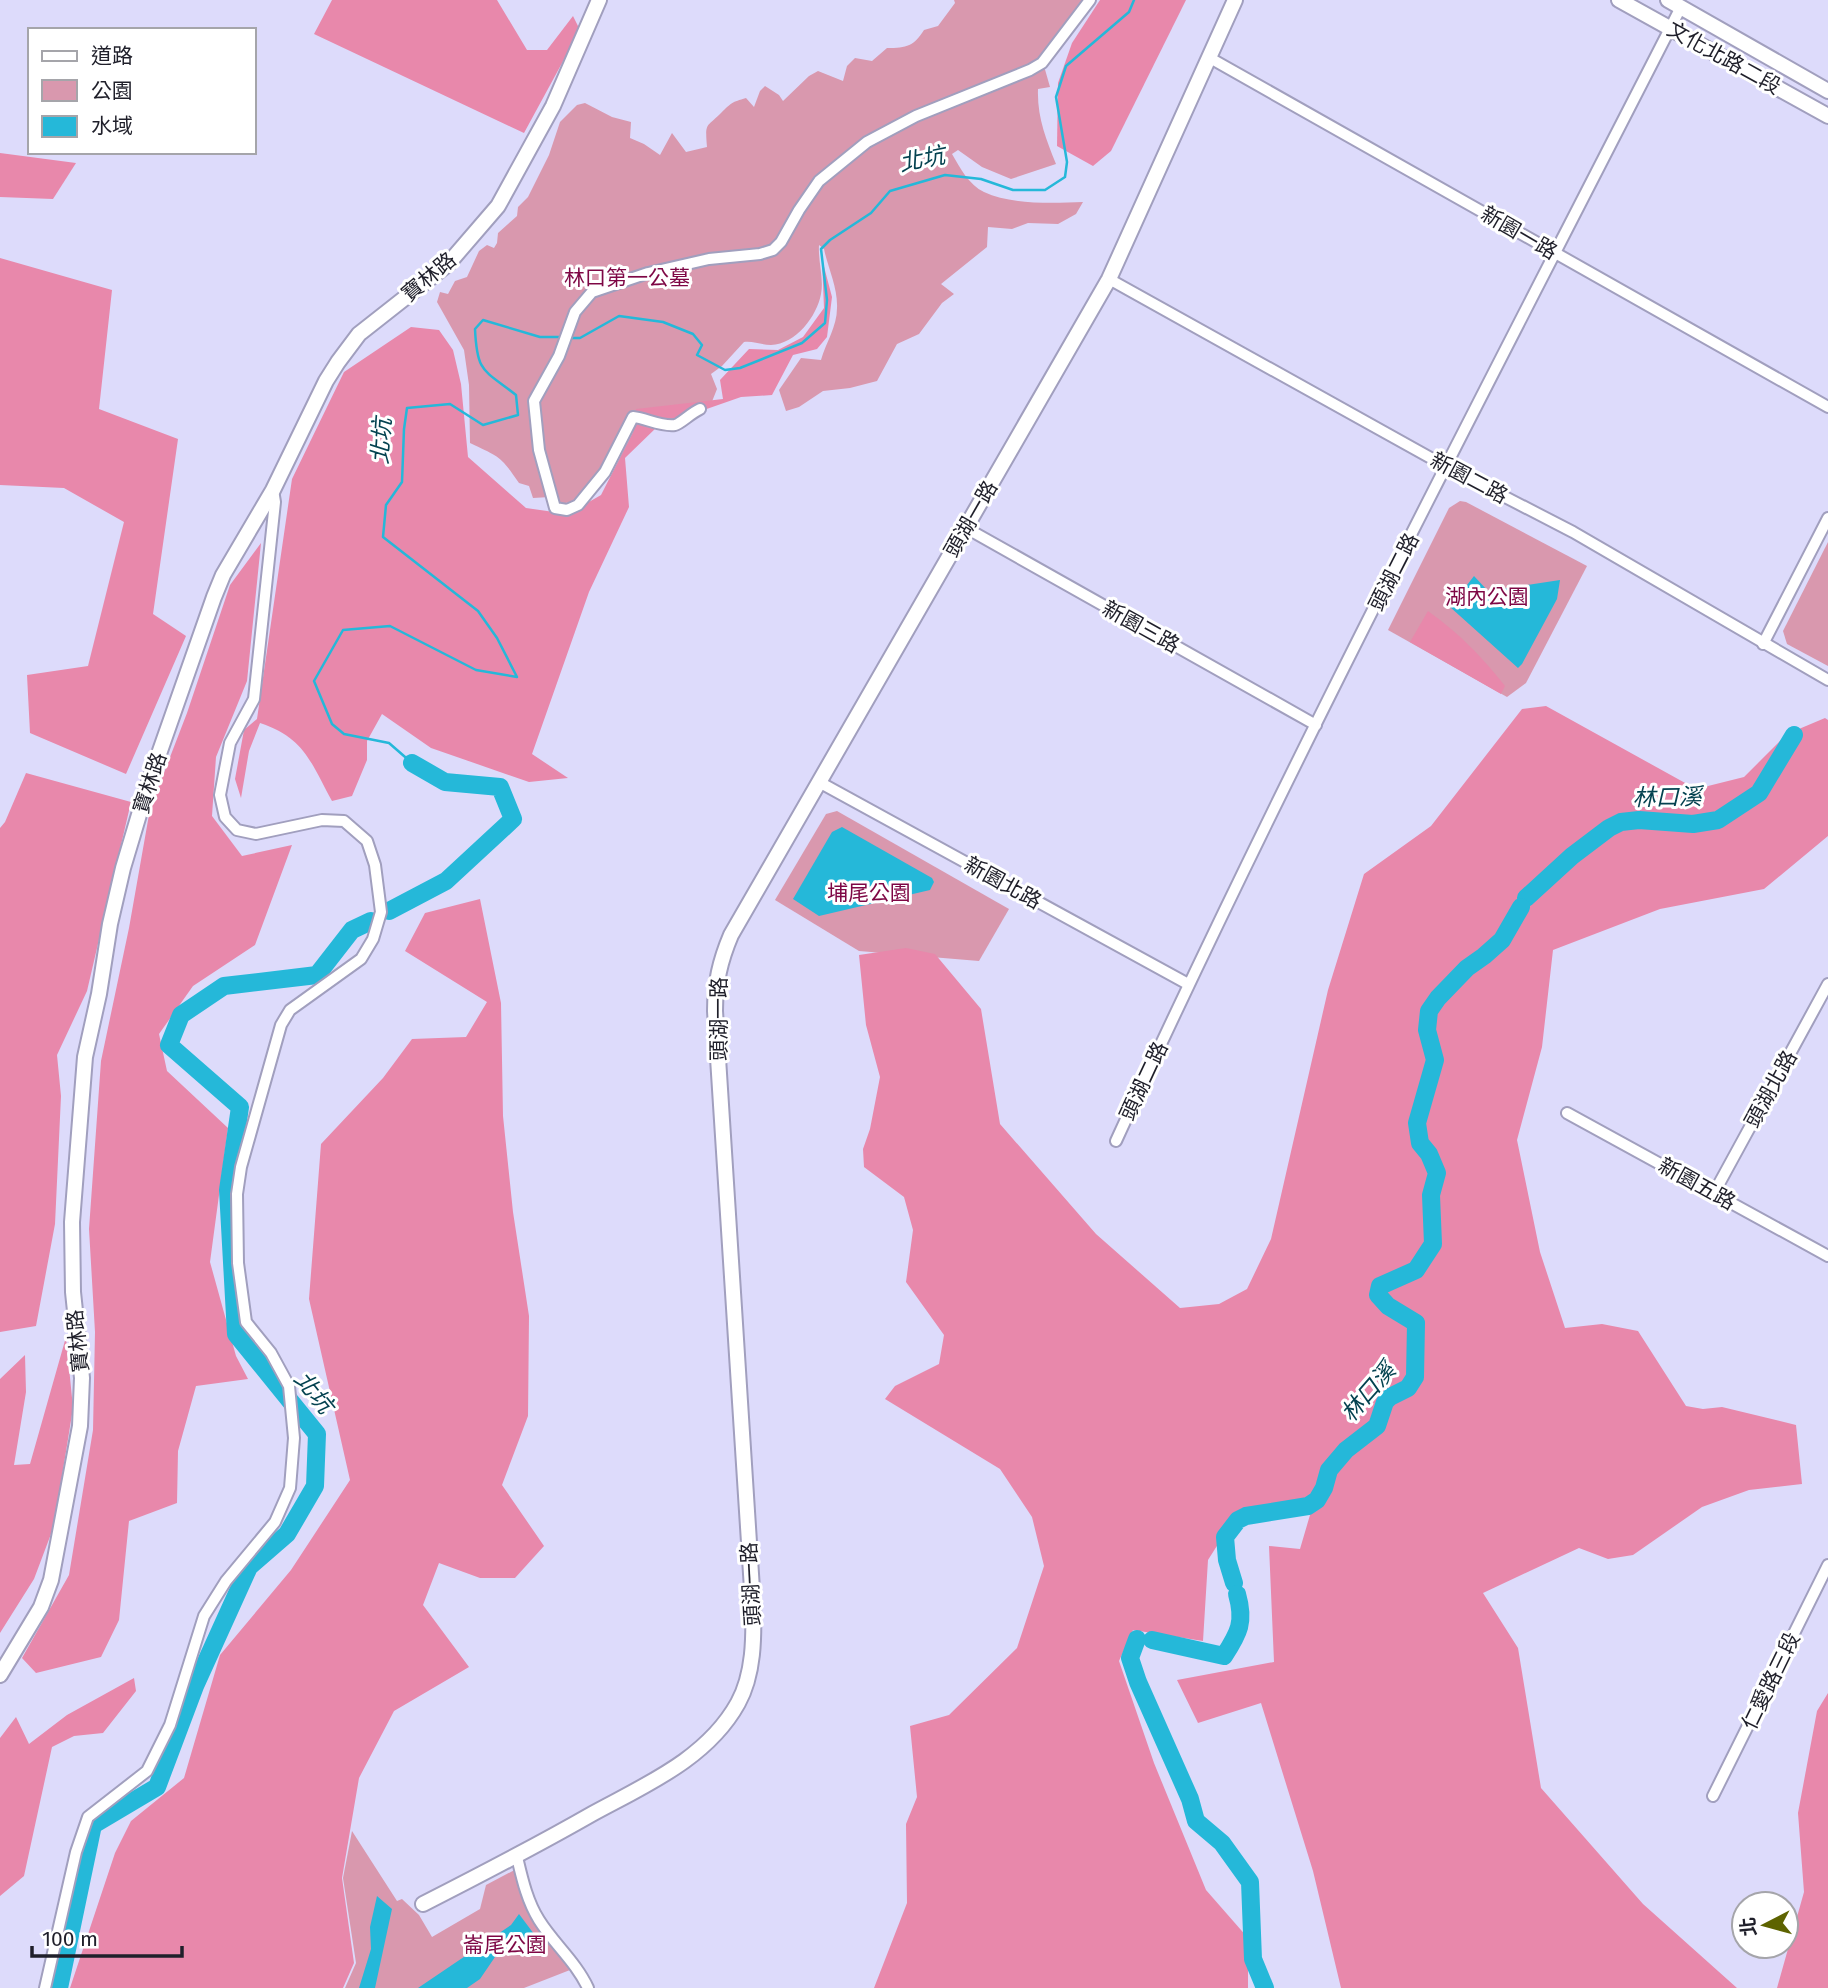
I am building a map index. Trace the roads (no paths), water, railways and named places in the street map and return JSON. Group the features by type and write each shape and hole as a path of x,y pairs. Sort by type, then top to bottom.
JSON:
{"street":[{"name":"寶林路","path":"0,1675 41,1607 51,1580 80,1426 82,1378 73,1292 72,1222 78,1132 85,1057 122,868 214,597 223,575 272,490 326,381 359,334 448,264 498,206 552,106 599,0"},
{"path":"700,409 675,425 633,417 606,472 579,505 567,510 555,508 539,450 534,401 559,356 575,312 592,292 648,273 709,259 760,254 772,250 781,242 819,181 867,142 916,116 1042,63 1090,0"},
{"name":"頭湖一路","path":"423,1904 517,1857 666,1773 717,1733 739,1702 750,1670 754,1639 715,986 720,960 731,935 1109,279 1235,0"},
{"name":"文化北路二段","path":"1619,0 1826,110"},
{"name":"文化北路二段","path":"1674,3 1828,91"},
{"name":"頭湖二路","path":"1116,1141 1188,984 1316,725 1670,28 1674,3"},
{"name":"新園一路","path":"1210,58 1828,407"},
{"name":"新園二路","path":"1109,279 1447,467 1573,532 1828,680"},
{"path":"45,1988 76,1852 88,1817 147,1771 170,1725 204,1616 226,1580 275,1522 290,1488 294,1438 289,1386 271,1353 246,1322 238,1263 237,1194 241,1167 281,1025 290,1010 361,959 373,939 381,912 375,865 367,841 344,821 322,820 256,834 237,830 225,817 219,795 230,743 254,699 275,502 272,490"},
{"path":"1763,643 1828,518"},
{"name":"新園三路","path":"966,528 1316,725"},
{"name":"新園北路","path":"819,782 1188,984"},
{"name":"頭湖北路","path":"1714,1193 1828,984"},
{"name":"新園五路","path":"1567,1113 1828,1255"},
{"name":"仁愛路三段","path":"1713,1796 1828,1565"},
{"path":"517,1857 526,1891 538,1919 582,1974 588,1988"}],"water":[{"path":"1474,576 1488,591 1560,580 1557,599 1518,668 1450,607"},
{"path":"842,827 932,878 934,882 930,890 819,916 793,899 832,832"},
{"path":"377,1896 392,1909 375,1988 359,1988 371,1949 370,1927"},
{"path":"519,1914 543,1946 512,1950 495,1957 480,1979 467,1988 418,1988 511,1925"}],"waterway":[{"name":"北坑","path":"571,338 580,338 619,316 663,322 693,334 702,345 697,355 725,370 740,368 802,343 825,323 827,300 821,249 871,213 890,191 945,175 981,179 1013,190 1045,190 1065,177 1067,162 1056,97 1066,66 1129,12 1134,0"},
{"name":"北坑","path":"412,763 389,743 344,734 332,724 314,681 343,630 390,626 476,670 517,677 497,638 478,611 383,537 386,505 402,482 407,408 450,404 483,425 518,415 516,395 489,374 480,362 475,329 483,320 540,337 561,337"},
{"name":"林口溪","path":"1526,898 1572,856 1621,822 1639,820 1693,824 1718,820 1759,793 1794,735"},
{"name":"北坑","path":"389,911 446,881 513,819 500,787 445,782 412,763"},
{"name":"林口溪","path":"1234,1583 1227,1560 1225,1537 1238,1520 1246,1516 1308,1506 1317,1500 1329,1470 1346,1450 1377,1426 1385,1402 1408,1388 1415,1377 1416,1323 1388,1306 1378,1295 1380,1286 1416,1270 1433,1244 1431,1195 1437,1173 1429,1154 1420,1143 1417,1123 1435,1060 1427,1030 1429,1011 1467,968 1502,940 1521,907"},
{"name":"北坑","path":"59,1988 93,1825 157,1787 195,1686 249,1567 287,1534 315,1486 317,1434 236,1334 228,1190 240,1107 169,1045 181,1015 224,986 317,975 352,930 371,921"},
{"name":"林口溪","path":"1152,1640 1224,1656 1239,1627 1237,1594"},
{"name":"林口溪","path":"1137,1639 1130,1658 1190,1799 1196,1821 1222,1843 1250,1882 1253,1959 1265,1988"}],"park label":[{"name":"林口第一公墓","path":"627,278"},
{"name":"湖內公園","path":"1487,597"},
{"name":"埔尾公園","path":"869,893"},
{"name":"崙尾公園","path":"505,1945"}]}
